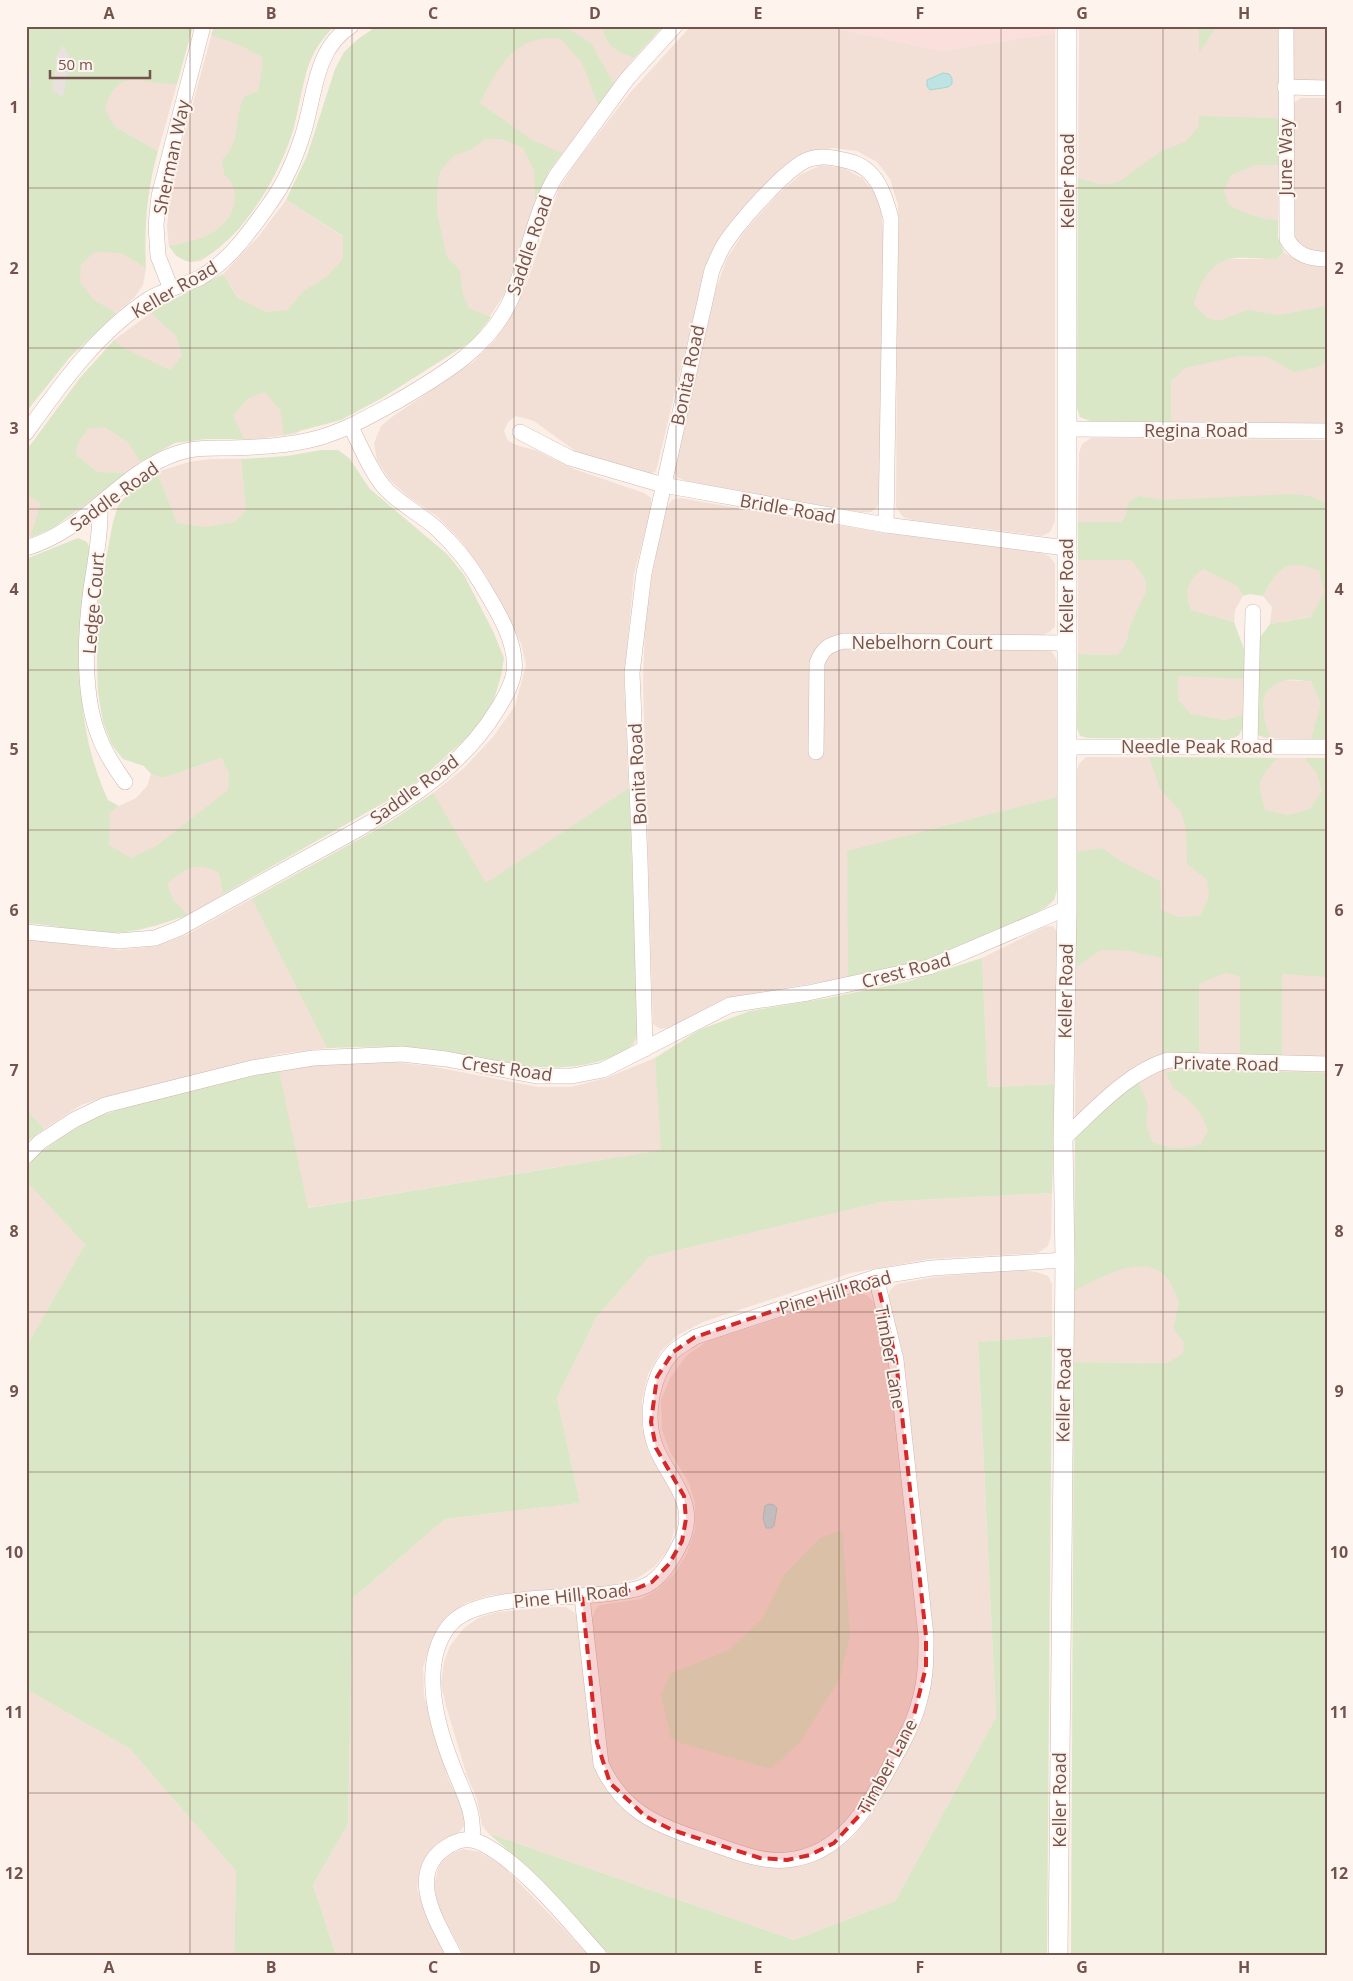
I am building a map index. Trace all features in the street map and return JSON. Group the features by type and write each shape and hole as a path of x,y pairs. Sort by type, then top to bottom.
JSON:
{"street":[{"name":"Sherman Way","path":"171,289 158,256 156,225 159,196 204,26"},
{"name":"Keller Road","path":"26,433 76,366 103,338 149,299 201,276 224,259 243,239 274,198 289,170 303,134 320,66 328,47 350,26"},
{"name":"Saddle Road","path":"26,548 47,542 69,529 136,476 174,454 194,449 279,446 317,438 351,427 442,375 462,359 490,330 511,299 546,193 556,176 627,79 675,26"},
{"name":"Keller Road","path":"1058,1955 1060,1586 1065,1260 1063,1139 1067,908 1067,26"},
{"name":"June Way","path":"1286,26 1287,239 1292,249 1305,257 1327,259"},
{"path":"1285,87 1327,88"},
{"name":"Bonita Road","path":"645,1049 640,859 632,673 644,572 700,314 712,270 724,246 745,218 790,172 809,159 832,157 856,162 876,178 886,197 891,219 886,525"},
{"name":"Saddle Road","path":"26,932 118,941 155,938 180,928 390,811 434,780 464,753 487,726 504,699 514,673 514,652 504,628 480,581 462,556 437,529 384,487 368,463 351,427"},
{"name":"Regina Road","path":"1066,430 1327,431"},
{"name":"Bridle Road","path":"520,432 570,458 664,485 886,525 1066,548"},
{"name":"Ledge Court","path":"100,506 100,530 87,633 87,668 91,706 99,737 108,758 125,782"},
{"path":"1250,746 1253,612"},
{"name":"Nebelhorn Court","path":"816,752 817,664 828,644 844,640 1066,643"},
{"name":"Needle Peak Road","path":"1067,747 1327,747"},
{"name":"Crest Road","path":"26,1156 40,1142 60,1129 105,1105 252,1068 313,1058 402,1054 446,1059 537,1076 572,1076 603,1070 730,1005 816,992 929,967 1067,908"},
{"name":"Private Road","path":"1063,1139 1134,1075 1155,1064 1168,1060 1327,1064"},
{"name":"Pine Hill Road","path":"472,1838 472,1815 455,1772 435,1703 432,1673 437,1646 450,1625 468,1610 494,1603 582,1598 633,1590 652,1582 669,1564 682,1541 686,1519 684,1496 656,1448 651,1422 652,1399 657,1377 674,1352 695,1337 876,1277 932,1268 1065,1260"},
{"name":"Timber Lane","path":"582,1598 601,1764 610,1783 625,1800 645,1816 672,1830 760,1858 786,1860 810,1855 834,1843 852,1827 868,1806 910,1731 920,1699 926,1667 926,1636 896,1360 876,1277"},
{"path":"454,1955 432,1914 426,1894 427,1873 435,1858 446,1847 460,1840 472,1838 503,1856 523,1874 599,1955"}],"highlighted area":[{"path":"876,1277 896,1360 926,1636 926,1667 910,1731 868,1806 834,1843 810,1855 787,1860 760,1858 672,1830 645,1816 610,1783 597,1743 582,1597 633,1590 652,1582 669,1564 682,1541 686,1519 684,1496 656,1448 651,1422 657,1377 673,1352 695,1337"}],"shaded area":[{"path":"77,26 177,84 158,151 63,97"},
{"path":"214,26 306,74 293,130 276,172 260,199 239,229 219,248 201,261 189,262 176,256 169,246 167,227 170,197 177,161"},
{"path":"514,26 642,26 655,35 634,58 549,171 535,201 505,293 481,330 295,434 256,439 244,439 205,360 169,395 114,340 159,307 271,349 223,274 258,237 286,200 372,255"},
{"path":"691,26 837,26 838,29 942,51 1055,33 1055,521 1050,532 1042,536 913,520 903,517 896,507 898,205 890,179 877,162 857,151 832,148 806,152 784,166 727,229 712,251 703,278 656,471 648,475 578,453 534,421 516,416 508,422 504,431 508,441 535,450 574,469 644,493 651,498 651,509 634,574 624,679 638,1024 637,1038 633,1046 520,1066 423,1048 378,1046 327,1048 279,1054 108,1096 81,1105 44,1129 26,1109 26,939 120,950 157,946 186,935 390,822 433,793 463,769 493,737 515,706 526,665 521,643 486,575 461,541 438,517 406,495 389,479 377,460 374,443 381,426 473,362 495,340 526,286 558,190 577,161 629,94"},
{"path":"837,26 1055,26 1055,33 942,51 838,29"},
{"path":"1079,26 1280,26 1279,118 1199,117 1199,164 1279,165 1278,220 1078,219"},
{"path":"1291,26 1327,26 1327,82 1304,82 1295,80 1291,75"},
{"path":"63,44 70,57 58,135 52,91 57,65 44,78 26,110 26,53"},
{"path":"1301,98 1327,98 1327,251 1304,249 1296,241 1293,229 1292,110 1295,102"},
{"path":"821,165 844,168 862,178 874,192 881,210 883,232 881,495 877,507 871,512 860,512 688,482 677,477 675,469 716,289 727,258 744,232 776,196 800,175"},
{"path":"26,199 146,268 143,285 134,298 116,313 26,262"},
{"path":"1284,252 1296,260 1311,264 1327,265 1327,423 1171,422 1171,342 1187,259 1277,259"},
{"path":"80,378 158,452 140,462 82,508 26,539 26,451"},
{"path":"1091,438 1327,440 1327,614 1270,624 1272,607 1263,596 1305,524 1200,524 1243,596 1235,610 1234,622 1178,607 1178,657 1078,654 1078,560 1178,560 1178,523 1078,522 1079,453 1082,444"},
{"path":"209,459 241,459 258,622 218,635 157,472 189,462"},
{"path":"680,498 884,533 1041,553 1049,556 1055,564 1055,626 1050,632 1042,635 843,635 827,639 817,646 810,662 813,715 809,756 821,758 823,661 827,654 838,649 857,647 1041,648 1052,652 1056,658 1057,667 1057,889 1054,900 1046,907 977,942 890,971 736,996 714,1004 674,1027 660,1029 653,1024 643,684 645,624 653,570 666,508 672,500"},
{"path":"1178,675 1244,679 1243,726 1239,735 1232,739 1178,739"},
{"path":"1257,679 1327,682 1327,740 1264,738 1258,735"},
{"path":"1086,757 1327,758 1327,1160 1263,1364 1074,1362 1074,1253 1191,1254 1075,1158 1076,773 1079,764"},
{"path":"221,758 277,863 188,915 124,932 83,930 51,849 119,806 136,798 147,786 151,774 163,778"},
{"path":"1053,926 1058,933 1055,1084 988,1087 982,958 1044,927"},
{"path":"655,1058 662,1150 85,1244 26,1347 26,1168 39,1154 65,1135 147,1101 279,1070 332,1063 384,1061 430,1066 538,1087 571,1087 606,1078"},
{"path":"1052,1193 1051,1236 1048,1246 1038,1253 930,1259 851,1273 703,1322 678,1335 661,1351 648,1374 642,1400 642,1427 649,1453 668,1483 677,1504 675,1528 669,1549 654,1567 636,1579 613,1585 578,1590 491,1595 466,1603 447,1617 433,1637 423,1667 424,1696 448,1778 464,1812 465,1825 458,1833 442,1841 429,1853 420,1868 417,1888 424,1912 446,1955 336,1955 313,1885 348,1824 353,1598 445,1519 580,1503 557,1398 596,1318 649,1257 882,1202"},
{"path":"1021,1270 1048,1276 1052,1284 1052,1336 978,1342 996,1717 895,1901 794,1940 488,1833 482,1825 477,1799 467,1776 446,1706 441,1684 444,1662 450,1646 464,1628 480,1617 498,1612 566,1607 575,1613 579,1621 596,1768 607,1791 622,1808 647,1826 666,1835 739,1860 816,1859 837,1849 853,1837 870,1816 919,1728 933,1672 932,1641 905,1374 902,1350 888,1299 890,1290 897,1284 934,1277"},
{"path":"857,1293 867,1295 874,1303 891,1363 920,1651 917,1685 910,1712 897,1740 849,1823 809,1851 787,1854 760,1853 668,1822 640,1807 620,1788 605,1756 592,1619 595,1610 600,1605 641,1599 658,1589 675,1573 687,1553 695,1529 695,1503 689,1483 670,1452 662,1430 661,1400 670,1378 687,1355 706,1342"},
{"path":"26,1689 130,1749 236,1871 234,1955 26,1955"},
{"path":"463,1849 480,1852 504,1867 589,1955 464,1955 439,1909 434,1885 439,1866 447,1855"}],"green space":[{"path":"26,26 193,26 177,84 143,80 125,82 117,86 110,95 105,109 114,126 158,151 147,209 145,238 146,268 120,253 94,252 81,265 80,282 93,299 116,313 70,357 26,412 26,95 31,86 30,70 26,68","holes":["63,45 70,58 63,97 52,91 57,65 55,58"]},
{"path":"214,26 334,26 318,46 310,62 289,144 263,196 240,228 227,241 206,257 200,260 189,261 179,257 169,246 195,240 210,234 218,229 230,215 234,207 234,190 224,174 222,160 233,144 244,97 258,91 262,69 262,57 239,45 211,35"},
{"path":"377,26 564,26 591,43 614,84 598,105 582,63 561,39 531,41 510,55 501,65 480,103 532,140 562,153 549,171 535,201 534,171 523,148 501,139 485,139 471,150 455,155 440,171 437,212 447,257 460,270 463,294 469,308 491,317 472,341 382,398 341,420 284,435 280,410 265,392 249,398 233,415 244,439 206,439 175,443 140,462 128,442 104,427 88,429 78,443 76,455 97,472 126,473 52,529 30,538 41,504 26,494 26,451 80,378 114,340 122,347 170,370 182,356 176,336 151,313 159,307 223,274 238,298 266,312 287,310 305,290 325,278 343,259 343,236 286,200 307,156 335,69 344,52 358,39"},
{"path":"603,26 663,26 634,58 617,51 609,43"},
{"path":"1199,26 1217,26 1199,53"},
{"path":"1199,116 1279,118 1279,165 1255,165 1231,175 1224,191 1229,205 1253,216 1278,220 1278,238 1284,252 1277,259 1240,258 1222,262 1210,271 1206,277 1198,290 1194,304 1206,317 1218,321 1248,310 1279,315 1327,306 1327,362 1318,367 1294,372 1268,357 1240,356 1185,368 1171,381 1171,422 1090,421 1080,417 1077,408 1078,178 1104,185 1119,182 1161,151 1185,142 1199,126"},
{"path":"321,450 338,450 349,458 370,489 447,554 464,575 493,631 504,658 501,676 491,709 470,735 422,778 387,801 223,894 219,873 211,869 197,867 185,870 179,874 167,884 174,901 188,915 148,928 112,933 26,923 26,559 78,538 87,542 90,550 81,646 83,708 96,769 108,800 119,806 110,812 109,845 131,858 156,846 228,790 229,773 221,758 163,778 151,774 144,766 123,759 112,745 103,722 98,692 96,628 99,595 113,522 118,506 130,491 157,472 177,523 205,527 235,522 246,510 241,459 287,456"},
{"path":"1293,494 1309,496 1327,503 1327,740 1311,739 1321,704 1311,681 1290,680 1274,685 1264,698 1263,705 1265,722 1271,738 1258,735 1256,728 1258,640 1270,624 1311,617 1324,592 1319,570 1298,565 1284,568 1279,572 1263,596 1250,594 1243,596 1237,586 1203,569 1193,578 1188,587 1191,610 1234,622 1244,649 1244,679 1178,676 1178,700 1191,714 1224,720 1243,715 1243,726 1239,735 1232,739 1088,738 1080,736 1077,728 1078,654 1118,655 1127,641 1131,624 1145,595 1146,583 1139,569 1131,560 1078,560 1078,522 1121,522 1126,515 1129,502 1139,496 1162,500"},
{"path":"1149,757 1277,758 1262,777 1260,782 1261,793 1265,810 1288,815 1310,809 1322,791 1317,774 1305,758 1327,758 1327,977 1282,974 1282,1057 1240,1055 1240,976 1225,973 1199,984 1199,1053 1162,1054 1162,958 1129,951 1101,950 1076,967 1076,852 1102,848 1124,863 1160,881 1161,910 1178,917 1200,916 1209,896 1207,880 1187,864 1186,829 1181,812 1160,789"},
{"path":"629,788 638,1024 633,1044 629,1048 620,1054 582,1065 536,1067 422,1048 327,1048 252,899 390,822 433,793 486,883"},
{"path":"1057,797 1057,889 1054,900 1046,907 977,942 936,960 848,978 847,851"},
{"path":"982,958 988,1087 1055,1084 1052,1193 882,1202 649,1257 596,1318 557,1398 580,1503 445,1519 353,1598 348,1824 313,1885 336,1955 234,1955 236,1871 130,1749 26,1689 26,1347 85,1244 26,1181 26,1168 39,1154 65,1135 96,1117 147,1101 279,1070 308,1208 661,1150 655,1058 699,1030 750,1011 906,982"},
{"path":"1183,1069 1327,1073 1327,1955 1071,1955 1074,1362 1168,1363 1183,1353 1184,1343 1173,1328 1179,1303 1173,1287 1167,1278 1157,1270 1146,1267 1134,1267 1121,1270 1108,1274 1074,1291 1075,1135 1126,1088 1139,1084 1148,1104 1146,1123 1152,1142 1176,1148 1201,1144 1208,1131 1202,1116 1188,1099 1173,1088 1166,1073"},
{"path":"26,1109 44,1129 26,1142"},
{"path":"1052,1336 1047,1955 610,1955 533,1872 488,1833 794,1940 895,1901 996,1717 978,1342"},
{"path":"842,1530 850,1634 840,1678 801,1741 771,1769 681,1743 671,1738 661,1695 670,1674 729,1650 762,1619 784,1575 820,1538"}],"water":[{"path":"943,73 949,74 952,78 952,84 948,87 930,90 927,86 927,80"},
{"path":"769,1504 777,1508 774,1526 766,1528 763,1518 765,1506"}]}
